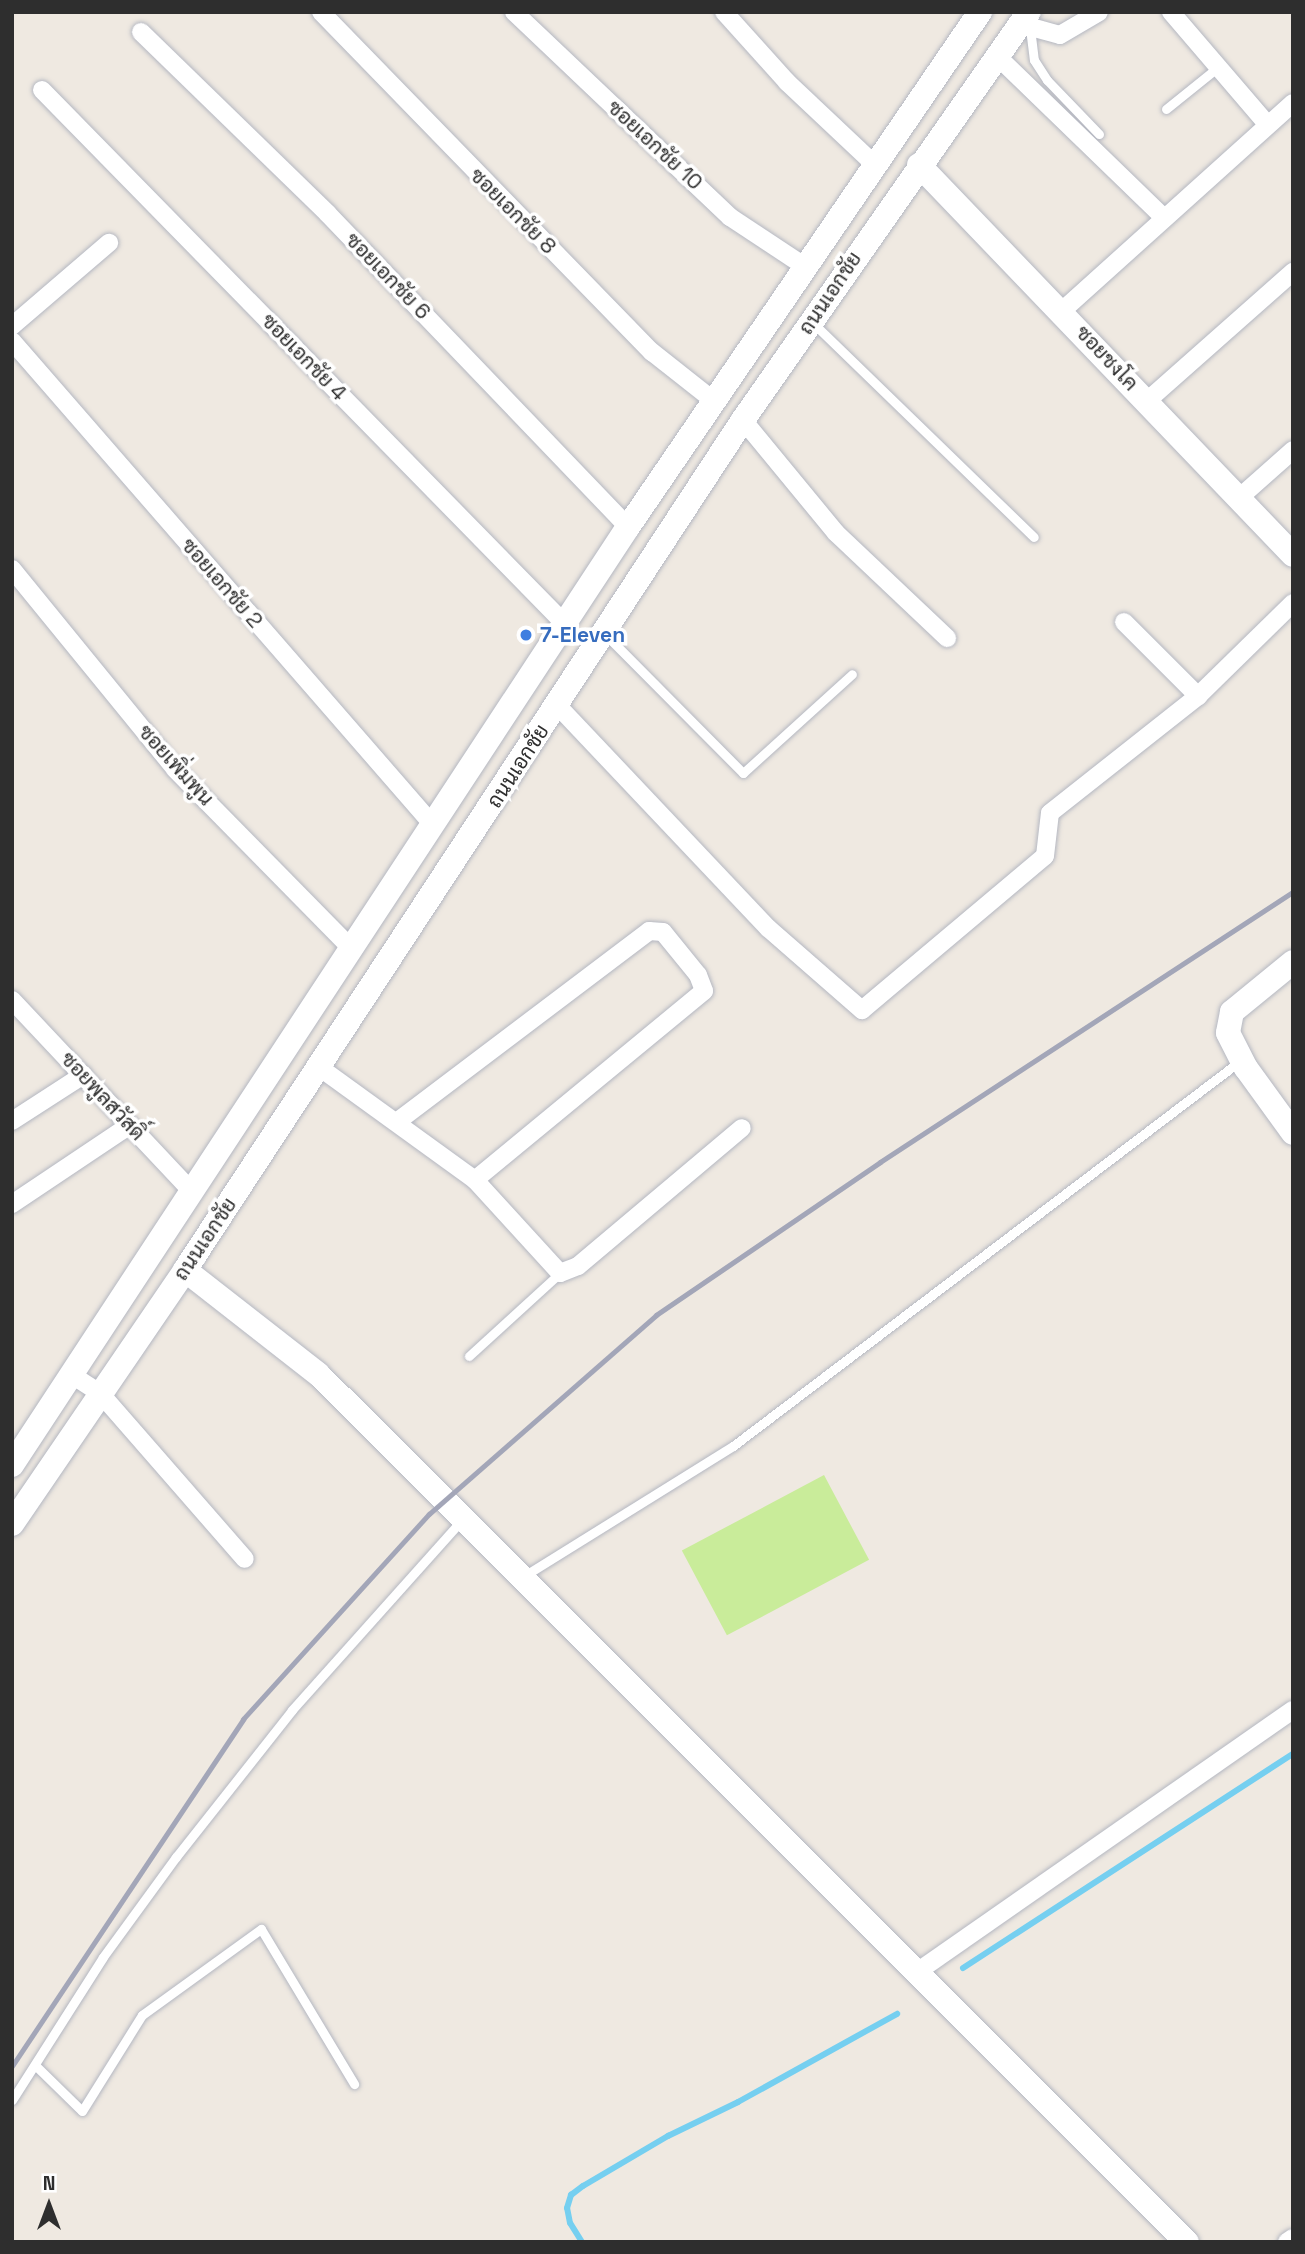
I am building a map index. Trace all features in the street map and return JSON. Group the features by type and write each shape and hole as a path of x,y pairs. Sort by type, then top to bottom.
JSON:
{"main road":[{"name":"ถนนเอกชัย","path":"12,1465 628,527 980,12"},
{"name":"ถนนเอกชัย","path":"12,1524 186,1270 606,634 743,420 919,165 997,56 1026,21"},
{"name":"ซอยชงโค","path":"919,165 1063,310 1293,555"},
{"path":"1293,962 1233,1012 1228,1033 1241,1060 1293,1133"},
{"path":"186,1270 318,1374 1186,2242"}],"street":[{"name":"ซอยเอกชัย 8","path":"321,12 652,352 715,401"},
{"name":"ซอยเอกชัย 10","path":"514,12 730,217 804,266"},
{"path":"724,12 787,82 874,164"},
{"path":"1026,21 1060,34 1099,12"},
{"path":"1171,12 1267,124"},
{"name":"ซอยเอกชัย 6","path":"141,32 327,213 628,527"},
{"path":"997,56 1164,218"},
{"name":"ซอยเอกชัย 4","path":"42,90 566,625"},
{"path":"1063,310 1293,103"},
{"path":"12,326 109,243"},
{"path":"1147,401 1293,272"},
{"name":"ซอยเอกชัย 2","path":"12,341 433,825"},
{"path":"743,420 836,533 947,638"},
{"path":"1239,498 1293,450"},
{"name":"ซอยเพิ่มพูน","path":"12,569 176,769 352,949"},
{"path":"558,706 768,928 862,1010 1045,856 1050,813 1198,696 1293,603"},
{"path":"1124,622 1198,696"},
{"path":"398,1121 649,930 663,932 698,975 704,991 475,1180"},
{"name":"ซอยพูลสวัสดิ์","path":"12,1000 193,1193"},
{"path":"319,1067 398,1121 475,1180 561,1273 578,1266 742,1128"},
{"path":"12,1121 83,1075"},
{"path":"12,1204 130,1125"},
{"path":"72,1375 100,1393 245,1559"},
{"path":"917,1972 1293,1710"},
{"path":"1287,2242 1293,2238"}],"lane":[{"path":"1026,21 1034,60 1047,80 1099,134"},
{"path":"1166,109 1218,67"},
{"path":"811,321 1034,537"},
{"path":"606,634 743,773 852,674"},
{"path":"523,1577 733,1446 1241,1060"},
{"path":"469,1356 561,1273"},
{"path":"12,2101 103,1957 193,1836 292,1710 464,1518"},
{"path":"36,2066 82,2111 142,2015 261,1929 354,2084"}],"green space":[{"path":"824,1475 869,1560 727,1635 682,1551"}],"waterway":[{"path":"963,1968 1293,1754"},
{"path":"582,2242 570,2223 567,2208 571,2195 583,2186 668,2136 738,2102 897,2014"}],"railway":[{"path":"12,2066 243,1719 429,1514 656,1315 880,1162 1293,892"}],"place":[{"name":"7-Eleven","path":"526,635"}]}
